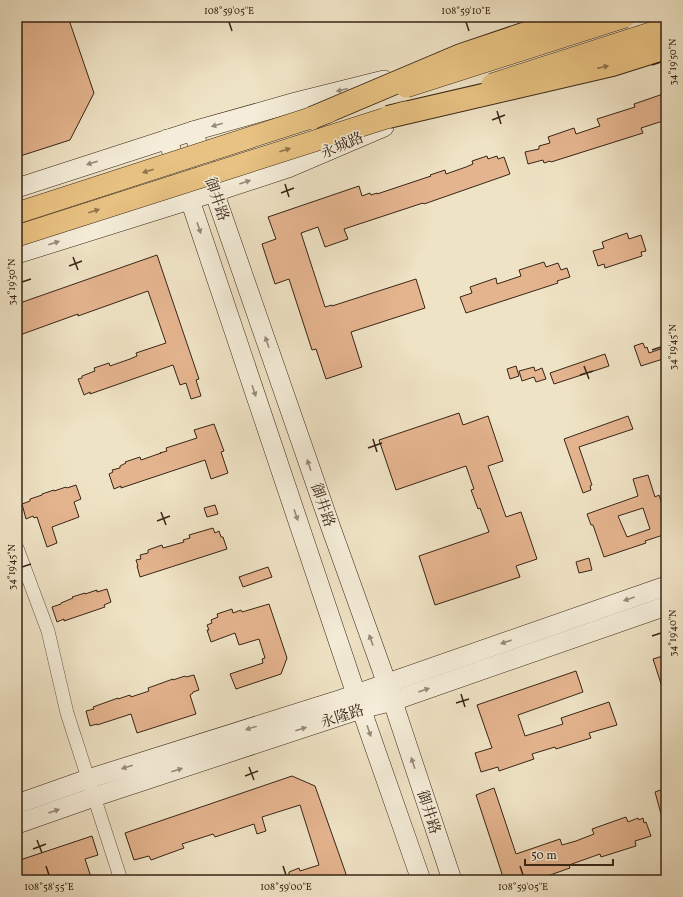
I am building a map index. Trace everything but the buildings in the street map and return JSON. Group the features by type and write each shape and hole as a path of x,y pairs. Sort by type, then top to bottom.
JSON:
{"highway":[{"path":"312,118 461,56 574,17"},
{"path":"388,117 612,65 666,48"}],"main road":[{"path":"17,213 625,17"},
{"path":"17,236 666,28"}],"street":[{"path":"17,188 193,131 296,102 487,54 609,17"},
{"name":"永城路","path":"17,254 288,168 406,117 480,90 666,31"},
{"name":"御井路","path":"193,131 331,528 390,692 452,880"},
{"name":"御井路","path":"167,139 190,200 359,702 421,880"},
{"path":"17,548 48,631 67,713 121,880"},
{"name":"永隆路","path":"390,692 666,586"},
{"name":"永隆路","path":"17,824 359,702 666,606"},
{"name":"永隆路","path":"17,804 88,779 359,702"}]}
